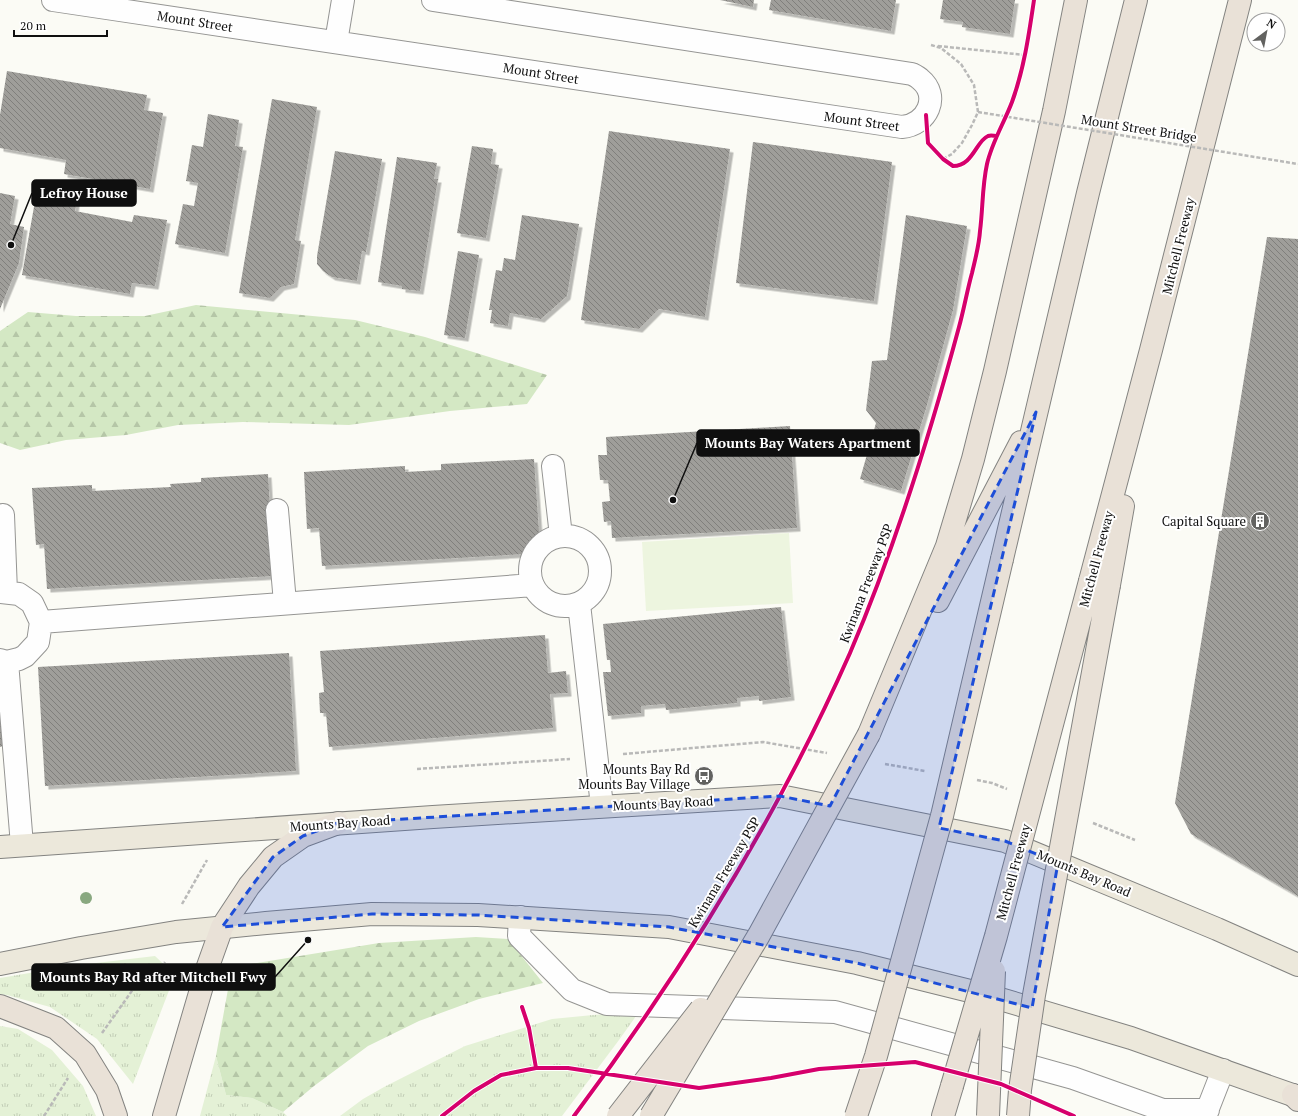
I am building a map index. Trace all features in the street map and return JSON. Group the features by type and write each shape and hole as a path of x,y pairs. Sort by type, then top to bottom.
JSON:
{"highway":[{"path":"956,548 973,459 1054,111 1076,0"},
{"path":"856,1116 876,1056 942,816 1088,193 1136,0"},
{"name":"Mitchell Freeway","path":"943,1116 1099,583 1151,350 1240,0"},
{"path":"651,1116 759,935 869,734 956,548 1036,412"},
{"path":"1018,1116 1020,1090 1034,995 1099,583"},
{"path":"164,1116 222,927 250,886 273,857 303,836 338,823"},
{"path":"618,1116 759,935"},
{"path":"988,1116 996,936"},
{"path":"0,1006 56,1028 85,1054 107,1090 116,1116"}],"main road":[{"name":"Mounts Bay Road","path":"0,847 338,823 780,796 1005,841 1217,929 1298,965"},
{"path":"0,964 168,933 372,914 478,915 669,927 857,963 990,996 1131,1038 1296,1097"}],"street":[{"name":"Mount Street","path":"53,0 902,128 917,124 926,115 929,107 930,97 926,86 920,78 912,74 433,0"},
{"path":"336,42 343,0"},
{"path":"553,466 561,536"},
{"path":"278,510 285,603"},
{"path":"3,515 3,592 18,594 32,603 41,622 38,642 25,656 20,659 4,661 22,845"},
{"path":"561,536 578,538 591,547 600,566 598,586 585,601 579,604 566,606 546,601 533,585 530,566 535,553 549,539 561,536"},
{"path":"41,622 533,585"},
{"path":"579,604 602,806"},
{"path":"520,917 519,936 572,990 607,1004 835,1012 1073,1078 1163,1110 1207,1113 1223,1070"}],"path":[{"path":"938,154 945,160 952,154 962,143 978,112 974,85 961,64 941,48 931,45 1025,55"},
{"path":"1024,61 1026,48"},
{"path":"1003,122 1009,109"},
{"path":"802,752 806,745"},
{"path":"180,908 208,858"},
{"path":"101,1033 134,988 153,979 168,958"},
{"path":"44,1116 72,1072"}],"highlighted area":[{"path":"1036,412 939,828 1005,841 1058,863 1032,1008 857,963 669,927 478,915 372,914 222,927 273,857 303,836 338,823 780,796 830,806"}],"green space":[{"path":"196,305 355,320 425,337 547,375 527,404 450,411 349,425 243,422 178,425 126,435 66,440 20,450 0,443 0,331 28,312 76,316 145,316"},
{"path":"789,533 793,603 646,611 642,542"},
{"path":"476,937 508,939 543,983 479,999 419,1021 368,1046 314,1086 283,1112 252,1098 226,1095 216,1056 232,967 379,943"},
{"path":"155,956 175,975 133,1084 97,1039 50,1007 0,994 0,978 71,966"},
{"path":"639,1012 562,1116 340,1116 363,1099 384,1087 465,1046 552,1019"},
{"path":"0,1026 18,1029 52,1050 83,1086 96,1116 0,1116"},
{"path":"216,1056 226,1095 252,1098 283,1112 287,1116 200,1116"}],"building":[{"path":"720,0 754,0 753,7"},
{"path":"771,0 896,0 891,31 769,10"},
{"path":"943,0 1015,0 1010,34 962,27 963,22 940,19"},
{"path":"7,71 147,95 144,110 163,113 150,189 64,174 66,160 0,148 0,115"},
{"path":"272,99 317,107 295,240 301,241 294,284 281,287 270,298 239,293"},
{"path":"208,114 239,120 235,146 243,147 225,253 175,244 183,204 194,206 198,183 186,181 192,145 203,147"},
{"path":"609,131 730,149 705,317 659,309 639,329 581,320"},
{"path":"753,142 892,162 874,301 736,283"},
{"path":"472,146 493,149 491,164 499,165 486,238 457,233"},
{"path":"335,151 382,159 366,252 362,251 357,281 332,277 323,271 317,264 317,256"},
{"path":"397,157 437,163 434,179 438,179 420,291 402,289 402,286 378,282"},
{"path":"42,189 77,195 75,211 132,222 134,215 167,220 155,286 132,283 130,294 22,275 35,201 40,202"},
{"path":"0,193 15,196 10,224 24,227 19,263 0,309"},
{"path":"522,215 579,224 567,296 541,319 510,313 508,326 490,323 492,310 489,310 496,270 502,271 504,258 515,260"},
{"path":"906,215 967,226 953,310 927,405 901,491 860,479 876,423 866,410 872,361 887,360"},
{"name":"Capital Square","path":"1267,237 1298,239 1298,896 1191,834 1175,803"},
{"path":"458,251 479,255 465,338 444,335"},
{"path":"790,426 797,528 612,538 611,521 604,522 602,502 610,501 608,480 600,480 598,455 607,455 606,437"},
{"path":"534,459 540,546 526,547 526,554 322,566 319,528 307,529 304,472 405,466 405,472 441,470 441,464"},
{"path":"268,474 274,576 47,589 44,544 36,545 32,488 92,485 92,491 171,487 170,484 201,482 201,478"},
{"path":"781,607 791,697 759,701 759,696 737,698 737,703 666,710 665,704 641,706 641,713 608,716 603,672 611,672 610,660 607,660 603,624"},
{"path":"545,635 548,673 566,671 568,693 550,694 553,728 329,747 326,713 320,713 319,693 324,692 320,651"},
{"path":"289,653 296,771 45,786 38,667"},
{"path":"0,710 3,746 0,747"}],"cycle path":[{"name":"Kwinana Freeway PSP","path":"574,1116 614,1062 690,950 725,892 791,775 822,714 850,653 882,573 936,410 976,258 987,164 998,133 1009,110 1020,77 1026,51 1034,0"},
{"path":"926,115 928,143 943,159 953,166 960,165 970,158 980,143 988,136 997,136"},
{"path":"522,1007 529,1028 536,1068"},
{"path":"442,1116 474,1091 501,1075 536,1068 568,1068 699,1088 771,1078 819,1069 915,1062 1001,1084 1074,1116"}],"place":[{"name":"Lefroy House","path":"11,245"},
{"name":"Mounts Bay Waters Apartment","path":"673,500"},
{"name":"Capital Square","path":"1260,521"},
{"name":"Mounts Bay Rd Mounts Bay Village","path":"704,776"},
{"name":"Mounts Bay Rd after Mitchell Fwy","path":"308,940"}]}
